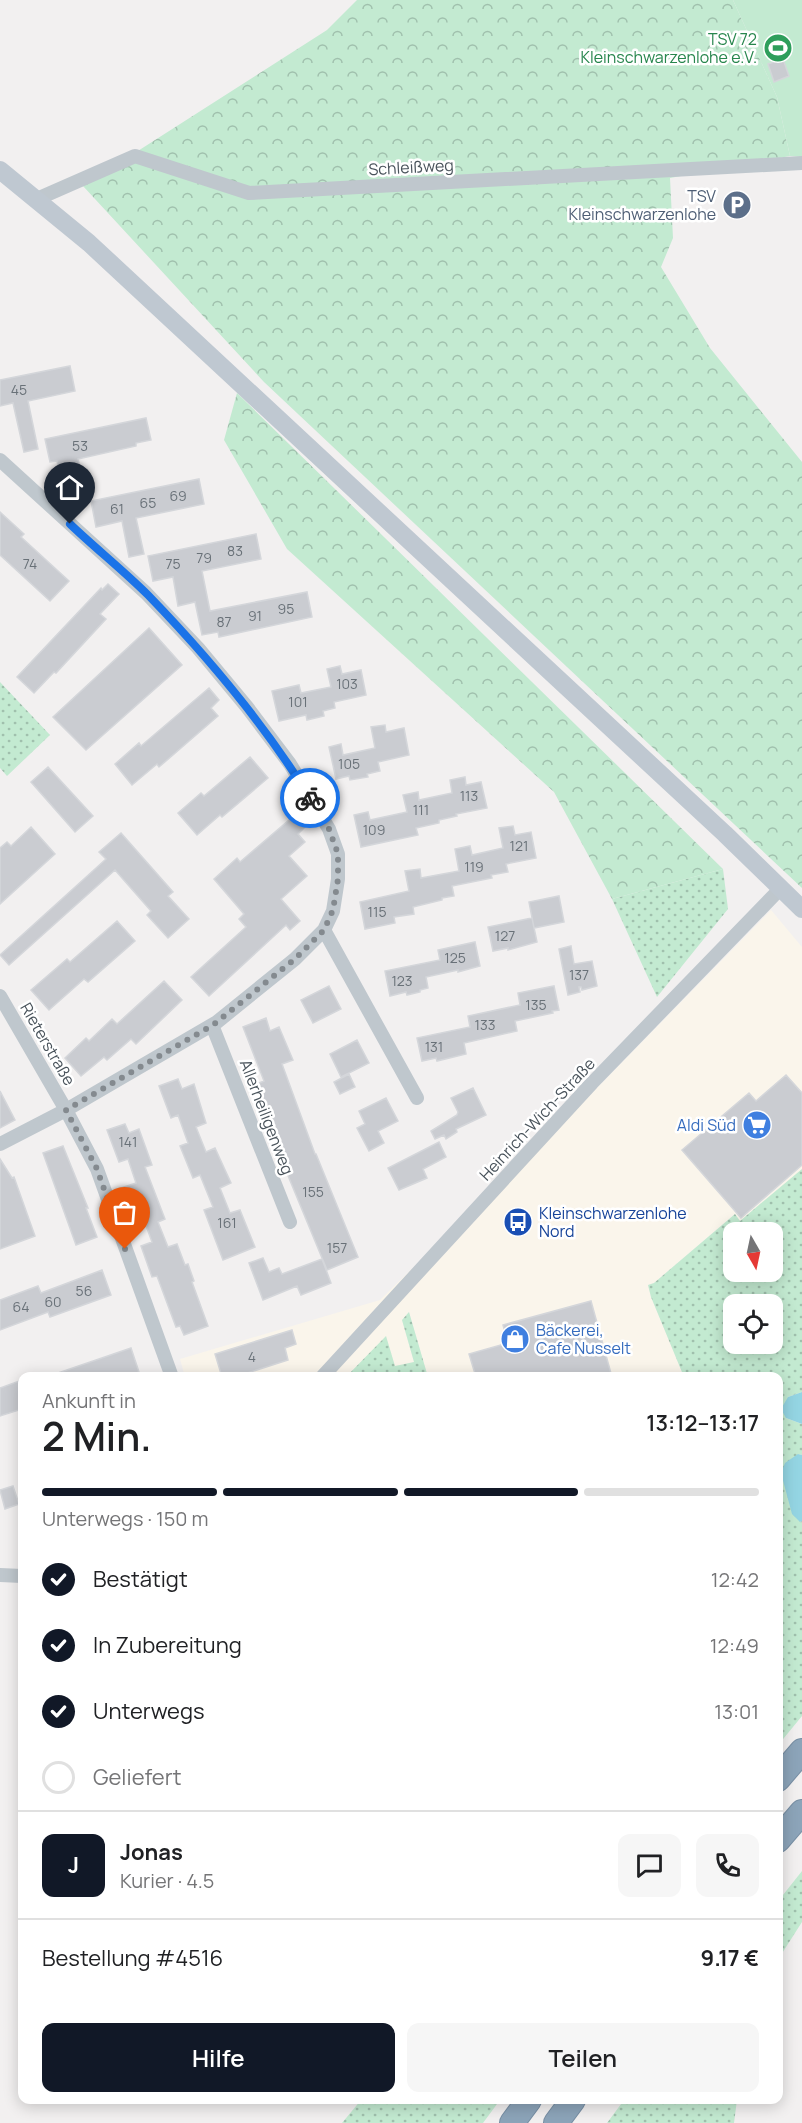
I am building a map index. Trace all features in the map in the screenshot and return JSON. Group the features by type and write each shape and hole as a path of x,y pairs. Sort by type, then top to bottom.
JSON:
{"highway":[{"path":"783,1773 802,1751"},
{"path":"783,1834 802,1812"},
{"path":"512,2123 526,2104"},
{"path":"556,2123 570,2104"}],"main road":[{"path":"0,170 89,243 802,909"}],"street":[{"name":"Schleißweg","path":"37,199 135,156 249,193 802,163"},
{"path":"0,460 146,593 198,648 247,706 290,764 329,829 338,854 338,879 333,910 324,930 295,959 213,1025 66,1110 0,1144"},
{"name":"Heinrich-Wich-Straße","path":"327,1372 592,1083 781,888"},
{"path":"324,930 417,1098"},
{"name":"Rieterstraße","path":"0,996 66,1110 97,1169 170,1372"},
{"name":"Allerheiligenweg","path":"213,1025 290,1222"},
{"path":"0,1575 18,1576"}],"shaded area":[{"path":"771,910 802,947 802,1169 740,1221 735,1214 723,1222 654,1283 648,1285 682,1372 427,1372 409,1312 402,1320 414,1362 395,1367 386,1337 351,1372 184,1372 180,1359 380,1300 604,1081"}],"green space":[{"path":"357,0 733,0 777,97 790,156 670,178 673,238 661,267 710,348 802,462 802,888 264,382 83,186 327,30"},
{"name":"TSV 72 Kleinschwarzenlohe e.V.","path":"733,0 802,0 802,157 790,156 777,97"},
{"path":"237,393 723,869 612,899 554,792 287,549 224,440"},
{"path":"0,682 50,735 7,776 0,768"},
{"path":"723,869 728,909 657,997 612,899"},
{"path":"802,1169 802,1392 788,1397 786,1418 802,1424 802,1455 798,1454 800,1522 802,1521 802,1716 783,1739 783,1372 682,1372 648,1285 654,1283 723,1224 723,1282 783,1282 783,1222 726,1222 735,1214 740,1221"},
{"path":"409,1312 427,1372 351,1372 386,1336 395,1366 414,1362 402,1320"},
{"path":"802,1871 802,1922 783,1952 783,1895"},
{"path":"358,2104 497,2104 483,2123 342,2123"},
{"path":"621,2104 736,2104 734,2123 607,2123"}],"water":[{"path":"802,1392 802,1424 786,1418 783,1413 783,1406 788,1397"},
{"path":"798,1454 802,1455 802,1521 800,1522 792,1514 783,1480 785,1463"}],"building":[{"path":"783,59 789,76 774,82 768,64"},
{"path":"70,366 75,391 28,401 38,449 24,452 13,403 0,406 0,380"},
{"path":"146,418 151,440 136,443 136,446 78,459 87,500 66,505 57,461 50,462 45,439"},
{"path":"199,479 204,504 136,518 144,554 129,557 122,521 96,527 91,501"},
{"path":"0,512 24,534 21,537 69,581 50,601 0,555"},
{"path":"256,534 261,559 202,571 210,611 307,592 312,617 219,637 218,632 202,635 195,602 178,606 173,577 153,581 148,556"},
{"path":"108,584 119,594 100,614 106,619 56,673 54,672 34,693 17,677 101,588 102,590"},
{"path":"149,628 182,665 86,750 53,717"},
{"path":"340,666 342,674 361,670 366,695 334,702 335,708 323,711 324,716 307,720 306,715 279,721 272,691 299,685 301,693 331,687 327,669"},
{"path":"209,688 219,700 211,708 218,716 159,767 157,764 132,785 115,764 139,743 141,746"},
{"path":"385,725 386,732 404,728 409,755 378,762 380,771 367,774 368,777 350,780 349,776 336,779 329,747 341,744 343,755 375,748 371,727"},
{"path":"250,757 268,778 197,835 178,813 201,793 204,796"},
{"path":"48,767 93,816 75,832 31,782"},
{"path":"465,777 466,785 481,782 487,808 456,814 457,816 439,820 439,823 416,828 418,835 361,847 354,815 368,812 370,820 407,812 403,795 418,792 419,800 452,793 450,780"},
{"path":"296,814 306,826 298,834 305,842 289,856 307,876 281,899 300,921 290,930 286,925 209,996 191,977 246,927 239,919 244,914 214,879 237,858 240,862"},
{"path":"513,826 515,835 531,832 536,858 506,864 508,872 491,875 492,878 452,886 454,896 413,907 414,914 394,917 395,923 365,929 360,902 409,891 405,871 420,869 421,878 459,871 455,849 470,846 472,855 503,848 499,828"},
{"path":"31,827 55,854 0,904 0,848 7,842 11,846"},
{"path":"121,833 173,892 168,896 189,919 168,938 147,915 151,911 115,870 9,965 0,955 106,859 99,852"},
{"path":"559,896 564,922 534,928 529,902"},
{"path":"532,918 537,942 508,950 508,948 493,951 488,927"},
{"path":"117,921 135,941 88,982 84,979 49,1010 31,990 67,959 70,962"},
{"path":"475,942 480,966 426,977 428,988 407,995 406,992 390,996 385,971 440,960 438,950"},
{"path":"571,946 574,964 592,961 597,986 582,990 579,987 580,992 568,995 559,949"},
{"path":"164,981 182,1000 136,1044 131,1039 107,1060 104,1057 81,1076 65,1058 86,1038 89,1041 112,1019 117,1024"},
{"path":"329,986 341,1009 313,1023 301,1000"},
{"path":"554,986 559,1010 515,1021 517,1031 464,1043 466,1054 437,1061 436,1058 422,1061 417,1038 470,1027 468,1016 520,1005 518,993"},
{"path":"266,1018 270,1031 279,1027 293,1060 282,1064 315,1154 358,1257 327,1270 270,1132 272,1131 254,1085 264,1081 243,1027"},
{"path":"357,1040 369,1063 341,1077 330,1054"},
{"path":"349,1074 355,1087 340,1094 334,1082"},
{"name":"Aldi Süd","path":"786,1075 802,1093 802,1165 741,1218 682,1150 749,1093 756,1101"},
{"path":"178,1079 182,1089 194,1084 206,1123 196,1127 206,1152 215,1148 231,1183 220,1188 230,1213 240,1210 255,1247 223,1260 204,1210 213,1207 200,1175 193,1178 180,1146 188,1143 178,1115 171,1118 159,1086"},
{"path":"473,1088 486,1115 456,1129 457,1132 446,1139 444,1135 435,1139 431,1131 457,1115 458,1112 451,1098"},
{"path":"0,1091 15,1120 0,1128"},
{"path":"386,1098 398,1121 378,1131 384,1143 369,1151 357,1128 365,1124 359,1111"},
{"path":"125,1124 129,1133 139,1129 152,1165 145,1167 165,1219 158,1222 168,1247 177,1244 185,1265 188,1264 208,1326 184,1335 180,1326 176,1327 157,1276 152,1277 141,1246 152,1242 142,1215 132,1218 121,1188 136,1183 128,1159 119,1162 107,1130"},
{"path":"439,1142 446,1157 423,1169 427,1178 399,1190 388,1168"},
{"path":"63,1146 97,1237 76,1245 43,1153"},
{"path":"0,1159 12,1178 14,1177 35,1236 0,1249"},
{"path":"263,1258 269,1272 279,1268 282,1274 322,1259 331,1283 301,1295 297,1286 263,1300 249,1263"},
{"path":"102,1270 111,1295 50,1317 48,1312 0,1330 0,1300 38,1286 41,1293"},
{"path":"591,1301 611,1372 474,1372 469,1354 508,1343 503,1325"},
{"path":"292,1330 296,1344 285,1348 288,1360 251,1372 220,1372 215,1354"},
{"path":"131,1348 139,1372 61,1372"},
{"path":"18,1381 18,1410 0,1416 0,1388"},
{"path":"13,1486 18,1504 5,1509 0,1490"}],"way so far":[{"path":"125,1249 97,1169 66,1110 213,1025 295,959 324,930 333,910 338,879 338,854 329,829 310,798"}],"place":[{"name":"TSV 72 Kleinschwarzenlohe e.V.","path":"778,48"},
{"name":"TSV Kleinschwarzenlohe","path":"737,205"},
{"name":"Aldi Süd","path":"757,1125"},
{"name":"Kleinschwarzenlohe Nord","path":"518,1222"},
{"name":"Bäckerei, Cafe Nusselt","path":"515,1339"}],"route":[{"path":"70,524 146,593 198,648 247,706 290,764 310,798"}]}
